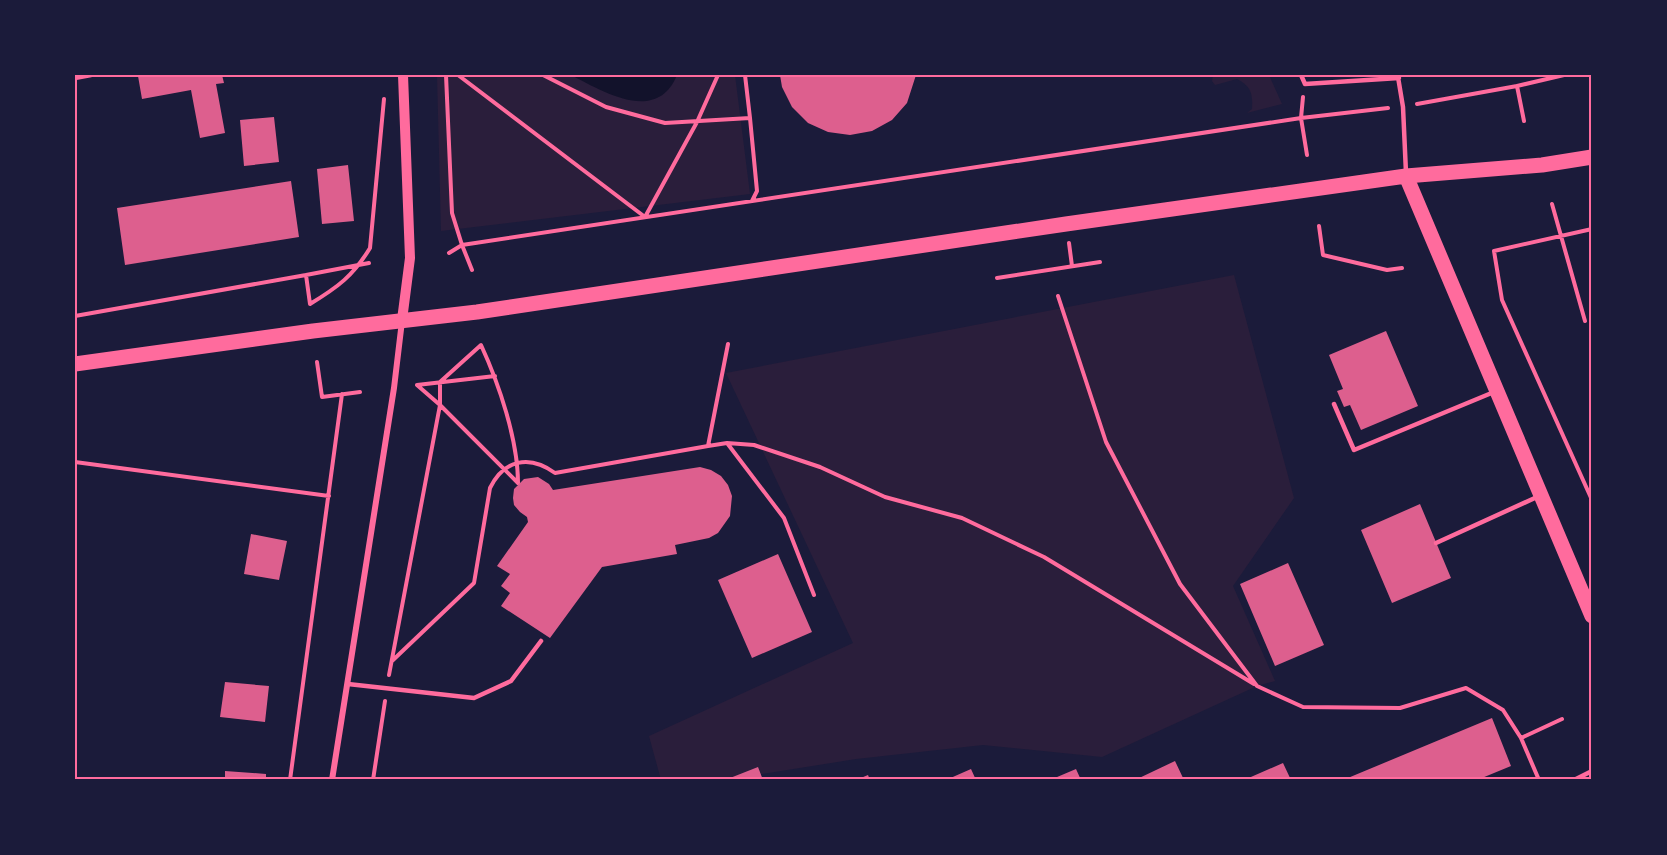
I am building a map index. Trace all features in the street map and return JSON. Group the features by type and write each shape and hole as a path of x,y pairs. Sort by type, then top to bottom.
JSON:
{"main road":[{"path":"75,364 477,312 1055,225 1407,176 1542,165 1592,157"},
{"path":"1407,176 1592,616"}],"street":[{"path":"332,780 394,388 410,258 403,75"}],"lane":[{"path":"75,78 91,75"},
{"path":"1301,75 1305,84 1397,76 1402,107 1407,176"},
{"path":"1334,404 1354,450 1497,391"},
{"path":"1436,543 1540,495"},
{"path":"348,684 474,698 511,681 541,641"},
{"path":"1573,780 1592,771"}],"path":[{"path":"446,75 452,213 472,270"},
{"path":"458,75 645,217"},
{"path":"543,75 606,107 665,123 750,118"},
{"path":"645,217 698,122 718,75"},
{"path":"745,75 757,191 752,201"},
{"path":"449,253 462,245 1301,118 1402,107 1564,75"},
{"path":"1305,84 1301,118 1307,155"},
{"path":"1517,86 1524,121"},
{"path":"306,275 310,304 339,287 360,264 370,248 384,97"},
{"path":"1552,204 1585,321"},
{"path":"1319,226 1323,255 1387,270 1402,268"},
{"path":"1592,229 1494,251 1503,300 1592,500"},
{"path":"998,278 1100,262"},
{"path":"75,316 369,263"},
{"path":"1058,296 1106,442 1180,584 1257,686"},
{"path":"708,446 728,344"},
{"path":"373,780 386,689 440,405 440,382 481,345 495,376 518,463 518,483 440,405 417,385 440,382 495,376"},
{"path":"317,362 322,397 360,392"},
{"path":"290,780 342,394"},
{"path":"727,443 784,518 814,594"},
{"path":"392,661 474,583 490,488 495,477 504,469 518,463 535,462 555,473 727,443 754,445 820,467 885,497 962,518 1044,557 1257,686 1303,707 1400,708 1466,688 1503,710 1521,738 1539,780"},
{"path":"75,462 328,496"},
{"path":"1521,738 1562,719"}],"shaded area":[{"path":"437,75 735,75 750,194 441,231"},
{"path":"571,75 677,75 668,90 656,98 643,101 628,100 613,95"},
{"path":"1213,75 1269,75 1282,104 1247,113 1252,109 1252,99 1248,88 1237,79 1215,85 1212,81"},
{"path":"1234,275 1294,498 1233,586 1275,681 1257,686 1102,757 983,745 856,759 725,780 661,780 649,736 853,643 726,373"}],"building":[{"path":"222,75 224,83 216,84 225,133 200,138 191,90 142,99 138,76"},
{"path":"780,75 916,75 907,103 892,120 872,131 850,135 828,132 808,123 792,107 782,87"},
{"path":"274,117 279,162 244,166 240,120"},
{"path":"348,165 354,221 322,224 317,169"},
{"path":"291,181 299,237 125,265 117,208"},
{"path":"1386,331 1418,406 1361,430 1350,405 1344,407 1337,391 1343,389 1329,355"},
{"path":"700,467 721,476 732,496 730,516 718,533 709,538 675,545 677,554 602,567 550,638 501,606 510,593 501,586 510,574 497,566 528,522 527,517 514,505 513,498 514,489 524,479 538,477 549,484 553,490"},
{"path":"1420,504 1451,578 1392,603 1361,530"},
{"path":"251,534 287,541 279,580 244,574"},
{"path":"778,554 812,632 752,658 718,580"},
{"path":"1288,563 1324,645 1275,666 1240,584"},
{"path":"225,682 269,686 265,722 220,717"},
{"path":"1492,718 1511,766 1477,780 1343,780"},
{"path":"1175,761 1184,780 1135,780"},
{"path":"1283,763 1291,780 1244,780"},
{"path":"758,767 763,780 725,780"},
{"path":"971,769 976,780 946,780"},
{"path":"1076,769 1081,780 1050,780"},
{"path":"225,771 266,774 266,780 225,780"},
{"path":"868,775 870,780 856,780"}]}
